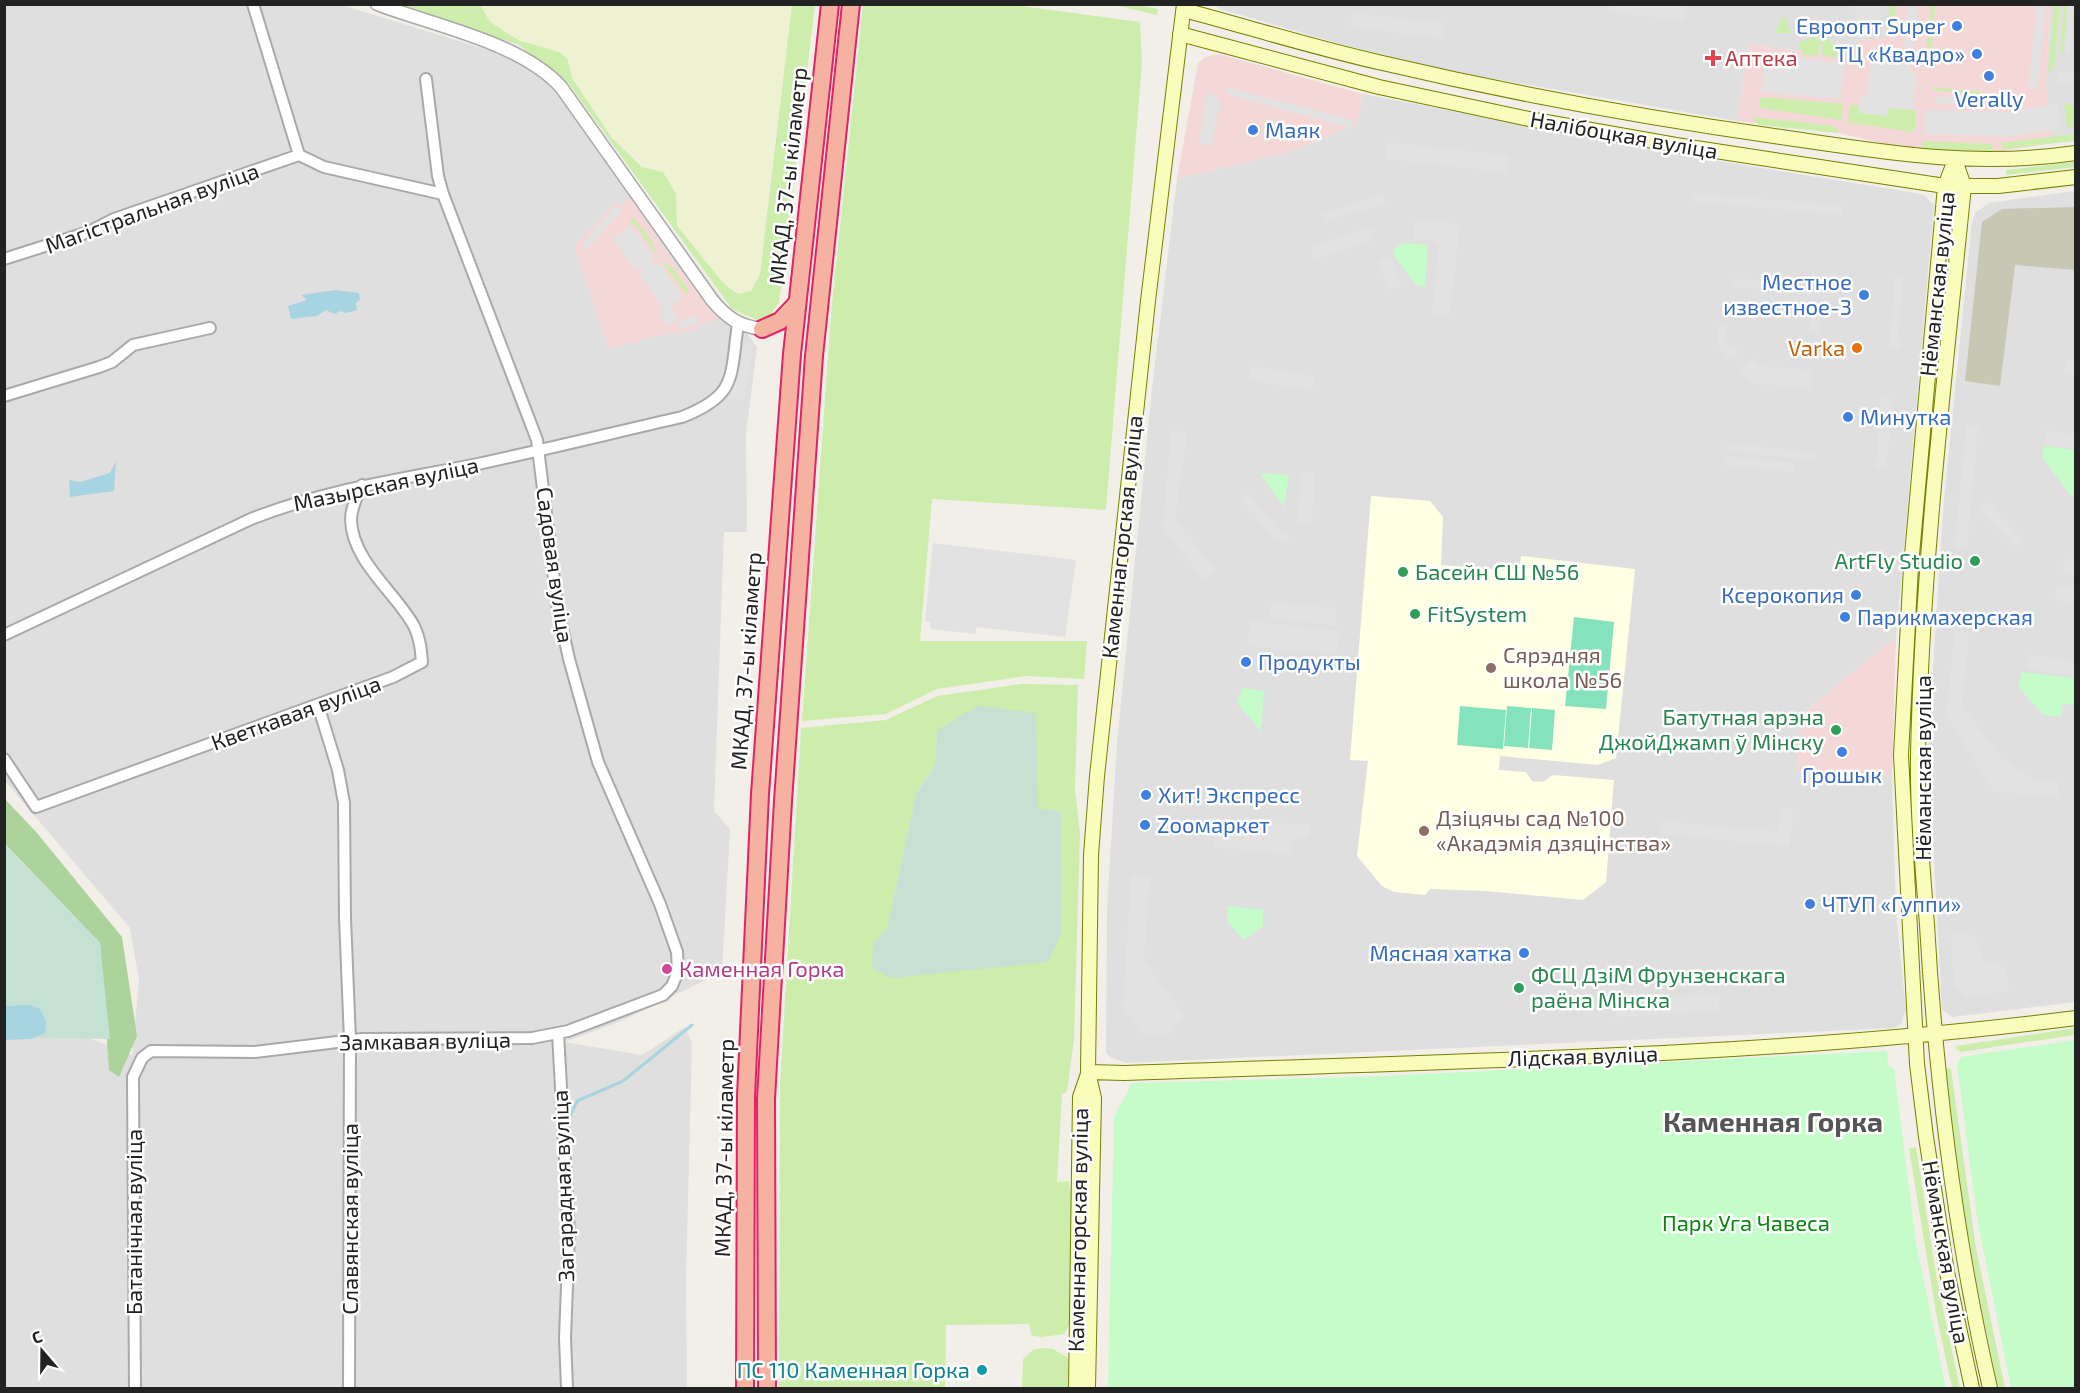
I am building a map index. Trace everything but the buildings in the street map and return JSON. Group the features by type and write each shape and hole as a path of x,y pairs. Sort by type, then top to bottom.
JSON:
{"highway":[{"name":"МКАД, 37-ы кіламетр","path":"745,1389 746,1096 770,641 796,303 830,4"},
{"name":"МКАД, 37-ы кіламетр","path":"767,1389 766,1099 790,691 814,356 851,4"},
{"path":"762,329 780,321 796,303"},
{"path":"762,329 780,337 792,354"}],"main road":[{"name":"Каменнагорская вуліца","path":"1088,1389 1094,1098 1088,1072 1091,855 1097,776 1150,278 1184,7"},
{"name":"Налібоцкая вуліца","path":"1184,7 1324,49 1523,93 1746,132 1955,160 2004,160 2076,153"},
{"name":"Налібоцкая вуліца","path":"1180,34 1378,87 1529,119 1676,145 1945,186 1998,186 2076,177"},
{"name":"Нёманская вуліца","path":"1955,160 1945,186 1911,566 1901,755 1915,1037 1926,1137 1947,1272 1972,1389"},
{"name":"Нёманская вуліца","path":"1955,160 1964,186 1937,463 1921,680 1918,757 1919,813 1935,1035 1951,1178 1990,1389"},
{"path":"1905,678 1921,680"},
{"name":"Лідская вуліца","path":"1088,1072 1125,1073 1740,1050 1915,1037 2076,1018"},
{"name":"Каменнагорская вуліца","path":"1076,1389 1080,1098 1088,1072"}],"street":[{"path":"253,4 298,155 324,167 443,194"},
{"path":"378,4 512,52 543,69 567,95 712,300 725,315 738,324 762,329"},
{"name":"Садовая вуліца","path":"426,79 438,176 443,194 530,418 539,451 557,604 569,659 598,762 660,904 677,952 678,970"},
{"name":"Магістральная вуліца","path":"4,259 88,232 114,219 298,155"},
{"name":"Мазырская вуліца","path":"4,635 292,502 363,485 539,451 682,417 702,409 723,395 730,382 738,324"},
{"path":"4,396 99,368 112,362 133,345 210,328"},
{"name":"Кветкавая вуліца","path":"4,759 36,807 393,677 422,662 421,645 414,627 371,569 356,540 351,520 353,504 363,485"},
{"name":"Славянская вуліца","path":"318,705 338,770 344,803 345,918 350,1045 349,1389"},
{"name":"Замкавая вуліца","path":"147,1054 255,1052 350,1045 506,1040 558,1034 635,1008 663,995 672,986 678,970"},
{"name":"Загарадная вуліца","path":"558,1034 569,1234 565,1338 567,1389"},
{"name":"Батанічная вуліца","path":"135,1389 133,1077 147,1054"}],"shaded area":[{"path":"5,5 342,5 517,59 559,75 757,347 746,433 747,532 724,532 714,811 730,829 722,972 619,1022 564,1042 642,1055 685,1027 692,1043 686,1280 687,1388 5,1388 5,1037 89,1038 132,1055 139,980 130,928 5,781"},
{"path":"440,5 792,5 760,274 751,291 738,294 725,285 677,226 676,194 612,138 572,78 567,58 559,52 518,40 490,22 481,6"},
{"path":"1214,5 1890,5 1886,38 1860,40 1846,57 1749,44 1737,121 1449,71 1348,46 1220,9"},
{"path":"1610,5 1686,5 1684,20 1609,12"},
{"path":"1856,5 1881,5 1878,32 1863,31 1862,37 1851,36"},
{"path":"1890,5 2050,5 2046,86 2053,143 1998,152 1915,151 1839,133 1737,121 1749,44 1846,57 1860,40 1886,38"},
{"path":"1907,5 1918,5 1915,46 1912,46 1909,72 1916,73 1913,106 1915,110 1889,108 1887,116 1859,113 1861,97 1867,96 1871,49 1904,51"},
{"path":"2037,5 2046,6 2037,89 2028,89"},
{"path":"2050,5 2076,5 2075,139 2053,143 2046,86"},
{"path":"2068,5 2074,5 2070,54 2064,53"},
{"path":"1352,13 1445,23 1443,38 1350,27"},
{"path":"1219,54 1363,94 1357,124 1292,151 1177,179 1198,63 1205,57"},
{"path":"1765,54 1845,63 1840,99 1762,92"},
{"path":"2058,72 2075,74 2075,84 2057,82"},
{"path":"1225,87 1353,120 1351,128 1231,96"},
{"path":"1208,91 1220,100 1212,145 1199,144"},
{"path":"1363,94 1676,154 1915,193 1924,195 1934,205 1896,637 1801,715 1797,770 1892,775 1896,913 1906,1010 1901,1024 1894,1028 1126,1063 1106,1053 1107,910 1117,743 1152,389 1177,179 1292,151 1357,124"},
{"path":"1935,97 1968,98 1968,104 1935,103"},
{"path":"2058,104 2061,129 2008,136 1925,134 1926,110 2002,112"},
{"path":"1387,142 1509,156 1507,172 1385,159"},
{"path":"2075,191 2075,1002 1953,1017 1942,1010 1928,747 1943,510 1972,221 1976,212 1989,203"},
{"path":"1693,193 1843,206 1842,215 1692,201"},
{"path":"1383,194 1385,203 1325,222 1323,214"},
{"path":"630,195 677,268 691,280 719,318 685,332 656,336 609,349 574,247 616,201 622,206"},
{"path":"616,206 622,211 587,249 582,244"},
{"path":"2075,207 2075,270 2015,265 2000,386 1965,381 1982,222 2002,209"},
{"path":"1415,220 1460,224 1450,315 1432,314 1439,242 1413,239"},
{"path":"631,226 654,257 650,261 654,266 659,263 683,297 667,308 671,307 677,321 666,325 660,311 664,309 640,276 644,272 641,268 636,271 613,239"},
{"path":"1376,226 1370,241 1315,259 1311,246"},
{"path":"1392,257 1402,285 1389,290 1379,261"},
{"path":"1731,278 1769,282 1768,290 1731,286"},
{"path":"1895,278 1903,279 1898,338 1901,339 1900,349 1889,348"},
{"path":"1774,282 1808,286 1807,294 1773,290"},
{"path":"1814,302 1821,303 1819,334 1809,333"},
{"path":"696,315 698,323 680,329 678,322"},
{"path":"1719,326 1726,326 1724,342 1729,347 1732,345 1739,353 1730,360 1717,345"},
{"path":"738,343 753,345 745,400 729,398"},
{"path":"1753,358 1759,366 1813,370 1811,389 1751,383 1739,370"},
{"path":"2066,360 2075,361 2075,375 2064,374"},
{"path":"1250,366 1314,376 1312,390 1249,380"},
{"path":"1881,398 1893,399 1886,469 1876,467"},
{"path":"1967,425 1978,426 1967,548 1954,549"},
{"path":"1171,430 1187,432 1175,520 1216,570 1204,581 1163,527"},
{"path":"2046,431 2075,434 2075,448 2044,445"},
{"path":"1727,443 1816,453 1815,461 1726,451"},
{"path":"1725,456 1795,463 1794,472 1724,465"},
{"path":"1315,468 1312,524 1298,523 1301,472 1314,473"},
{"path":"1248,493 1280,532 1289,535 1288,543 1275,540 1241,499"},
{"name":"Сярэдняя школа №56","path":"1371,496 1430,501 1443,517 1441,565 1519,571 1521,556 1635,569 1616,758 1598,765 1500,756 1499,770 1526,772 1532,781 1543,782 1553,775 1614,780 1606,882 1583,900 1485,891 1430,889 1425,895 1394,892 1382,886 1357,856 1368,761 1350,760"},
{"path":"1988,502 2024,542 2017,548 1980,510"},
{"path":"933,543 1076,560 1065,637 976,627 976,634 930,629 931,622 925,621"},
{"path":"2064,559 2075,560 2075,575 2063,573"},
{"path":"2056,585 2075,587 2075,602 2055,600"},
{"path":"1271,602 1336,608 1335,625 1270,619"},
{"path":"1251,621 1340,631 1336,654 1247,646"},
{"path":"1955,631 1969,633 1962,706 2001,758 2036,782 2059,783 2059,796 1995,792 1946,716"},
{"path":"1896,637 1892,775 1797,771 1801,715"},
{"path":"2029,655 2075,661 2075,675 2027,669"},
{"path":"978,706 1036,713 1038,808 1061,812 1061,935 1048,962 892,978 872,969 873,944 887,929 916,794 935,765 937,730"},
{"path":"1781,808 1793,810 1790,846 1659,834 1661,821 1778,832"},
{"path":"1216,820 1311,825 1309,837 1292,838 1290,854 1214,847"},
{"path":"4,844 100,943 110,1039 5,1037"},
{"path":"1131,875 1150,877 1144,961 1185,1017 1172,1027 1172,1033 1143,1034 1123,1007"},
{"path":"1965,931 1980,944 1982,963 1998,962 2006,969 2009,991 1966,997 1954,986 1951,932"},
{"path":"1719,994 1719,1011 1613,1017 1625,998"}],"green space":[{"path":"403,5 481,6 490,22 518,40 559,52 567,58 572,78 612,138 642,167 663,172 676,194 677,226 725,285 738,294 751,291 760,274 792,5 815,5 779,303 769,316 757,320 732,309 568,83 519,45"},
{"path":"863,5 1015,5 1140,22 1142,62 1106,510 932,499 920,641 1087,641 1084,679 1027,676 937,689 886,714 802,721 831,314"},
{"path":"1115,5 1139,5 1158,9 1157,15"},
{"path":"1890,5 1896,5 1893,29 1889,35 1886,34"},
{"path":"1931,5 1935,5 1931,56 1926,56"},
{"path":"2054,5 2060,5 2054,69 2048,72"},
{"path":"2064,5 2068,5 2063,54 2060,53"},
{"path":"1784,16 1791,33 1774,33"},
{"path":"1810,38 1821,39 1818,56 1803,55 1798,43"},
{"path":"1823,39 1828,40 1846,58 1822,56"},
{"path":"1932,87 1982,92 1981,95 1933,90"},
{"path":"1764,97 1843,104 1841,120 1759,108 1759,99"},
{"path":"2064,103 2075,105 2075,126 2067,128"},
{"path":"1850,105 1860,105 1859,112 1887,116 1888,108 1915,110 1915,128 1911,132 1848,122"},
{"path":"1752,117 1835,126 1839,133 1759,125"},
{"path":"2075,134 2075,141 2003,149 2002,143"},
{"path":"1923,141 1993,146 1992,151 1922,149"},
{"path":"2075,162 2075,167 2006,175 2006,170"},
{"path":"633,217 652,241 657,256 633,222 627,226"},
{"path":"1402,243 1428,245 1425,286 1417,286 1394,256 1393,251"},
{"path":"661,261 672,268 688,289 687,295"},
{"path":"2044,446 2075,450 2075,496 2070,495 2042,457"},
{"path":"1260,473 1289,475 1284,507"},
{"path":"1574,617 1614,622 1606,709 1565,706"},
{"path":"2021,672 2075,678 2075,705 2062,704 2061,717 2044,715 2019,688"},
{"path":"1022,684 1078,685 1075,790 1080,833 1074,1039 1067,1092 1062,1094 1057,1182 1069,1181 1073,1212 1070,1324 1064,1334 1042,1337 1032,1336 1029,1324 946,1325 945,1388 779,1388 780,1084 801,728 886,720 937,696","holes":["937,730 1038,809 1061,812 874,944 887,929 916,794 935,765"]},
{"path":"1242,688 1264,691 1261,731 1237,703"},
{"path":"1460,706 1506,710 1503,749 1457,745"},
{"path":"1507,706 1531,708 1528,748 1504,746"},
{"path":"1532,708 1555,710 1552,750 1529,748"},
{"path":"4,798 37,833 122,937 137,1036 119,1077 109,1070 100,943 5,844"},
{"path":"1228,906 1263,910 1263,926 1244,940 1227,921"},
{"path":"2075,1028 2075,1035 1961,1052 1956,1049 1956,1046"},
{"path":"2075,1040 2075,1388 2011,1388 1977,1218 1957,1064 1961,1057"},
{"name":"Парк Уга Чавеса","path":"1887,1051 1888,1065 1894,1069 1916,1243 1946,1388 1108,1388 1114,1119 1131,1083 1386,1076"},
{"path":"1943,1067 1951,1069 1976,1248 2005,1388 1998,1388 1982,1308 1960,1188"},
{"path":"1916,1147 1937,1280 1960,1388 1952,1388 1936,1313 1909,1149"},
{"path":"1053,1349 1068,1358 1070,1388 1022,1388 1023,1359 1033,1350"}],"water":[{"path":"335,290 359,293 360,300 356,303 357,310 334,314 326,310 317,316 291,319 288,306 307,300 301,295"},
{"path":"116,461 114,491 70,497 69,480 80,482 110,473"},
{"path":"29,1005 40,1009 46,1021 45,1033 32,1039 5,1040 5,1006"}],"waterway":[{"path":"569,1130 568,1121 577,1101 623,1081 692,1025"}],"place":[{"name":"Евроопт Super","path":"1957,26"},
{"name":"ТЦ «Квадро»","path":"1977,54"},
{"name":"Аптека","path":"1713,58"},
{"name":"Verally","path":"1989,76"},
{"name":"Маяк","path":"1253,130"},
{"name":"Местное известное-3","path":"1864,295"},
{"name":"Varka","path":"1857,348"},
{"name":"Минутка","path":"1848,417"},
{"name":"ArtFly Studio","path":"1975,561"},
{"name":"Басейн СШ №56","path":"1403,572"},
{"name":"Ксерокопия","path":"1856,595"},
{"name":"FitSystem","path":"1415,614"},
{"name":"Парикмахерская","path":"1845,617"},
{"name":"Продукты","path":"1246,662"},
{"name":"Сярэдняя школа №56","path":"1491,668"},
{"name":"Батутная арэна ДжойДжамп ў Мінску","path":"1836,730"},
{"name":"Грошык","path":"1842,752"},
{"name":"Хит! Экспресс","path":"1146,795"},
{"name":"Zooмаркет","path":"1145,825"},
{"name":"Дзіцячы сад №100 «Акадэмія дзяцінства»","path":"1424,831"},
{"name":"ЧТУП «Гуппи»","path":"1810,904"},
{"name":"Мясная хатка","path":"1524,953"},
{"name":"Каменная Горка","path":"667,969"},
{"name":"ФСЦ ДзіМ Фрунзенскага раёна Мінска","path":"1519,988"},
{"name":"ПС 110 Каменная Горка","path":"982,1370"}],"district":[{"name":"Каменная Горка","path":"1773,1122"}]}
